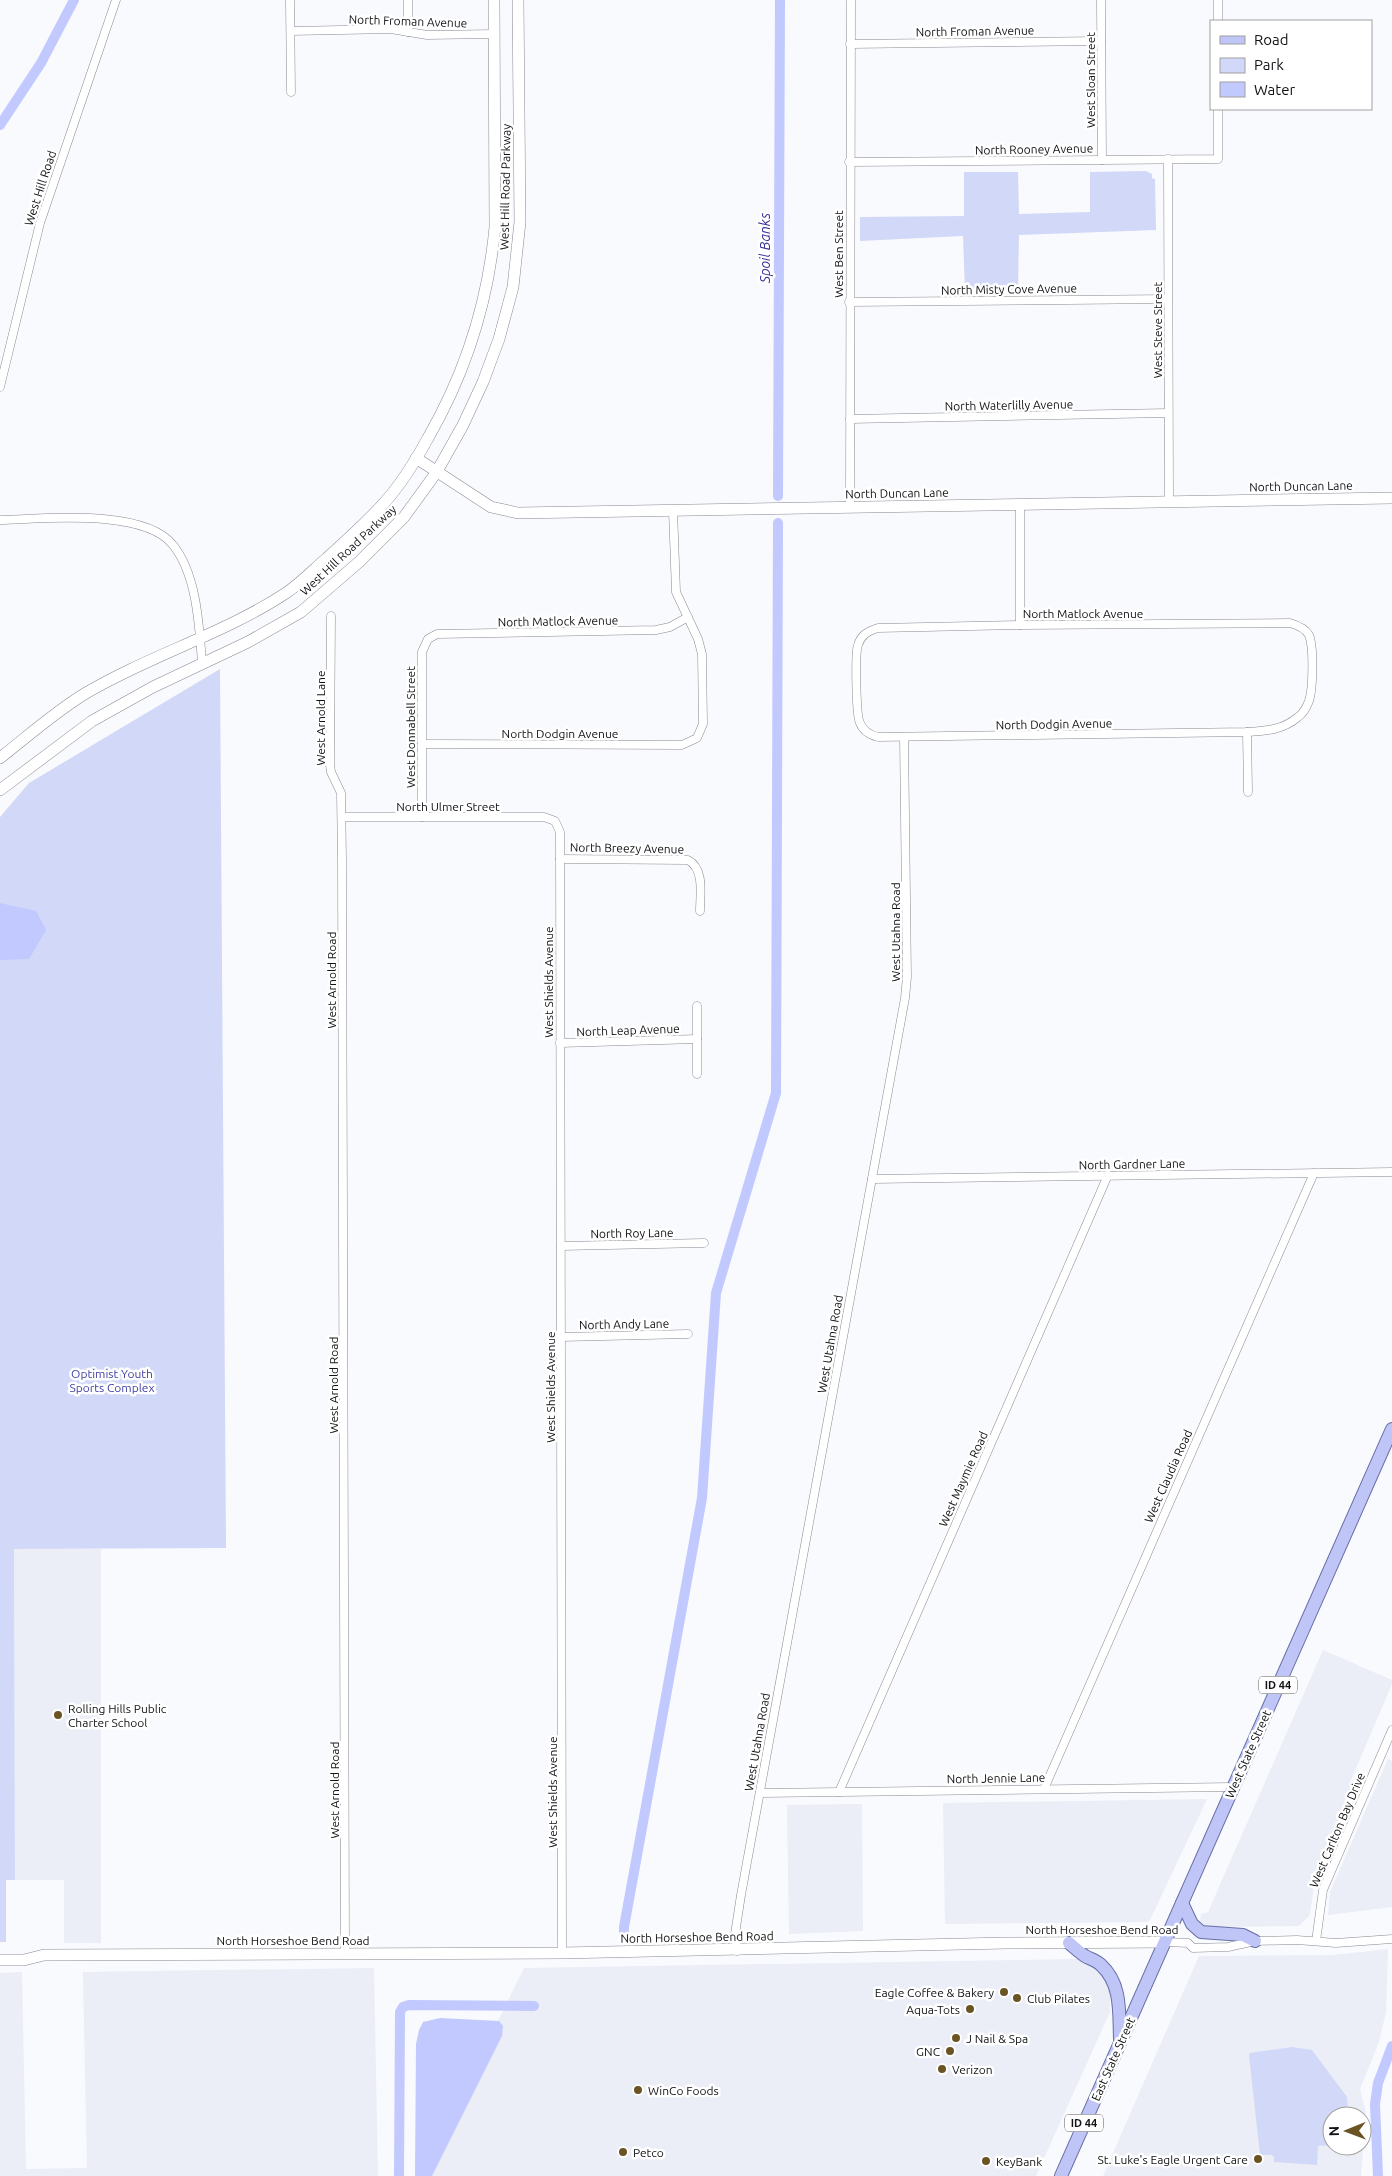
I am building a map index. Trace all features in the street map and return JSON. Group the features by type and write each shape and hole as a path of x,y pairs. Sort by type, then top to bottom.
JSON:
{"main road":[{"name":"West State Street","path":"1165,1942 1392,1429"},
{"path":"1182,1903 1192,1924 1201,1932 1243,1934 1255,1941"},
{"name":"East State Street","path":"1061,2176 1165,1942"},
{"path":"1069,1944 1101,1965 1109,1974 1118,1998 1120,2043"}],"street":[{"name":"West Hill Road","path":"0,387 40,223 116,0"},
{"path":"290,0 291,92"},
{"path":"408,0 408,32"},
{"name":"West Hill Road Parkway","path":"0,758 34,730 86,693 238,620 287,592 342,544 386,501 416,458 442,414 461,372 476,332 492,261 494,227 494,0"},
{"name":"West Hill Road Parkway","path":"0,790 92,721 202,662 248,642 301,612 359,562 404,517 436,473 463,425 483,382 499,339 513,287 520,222 518,0"},
{"name":"West Ben Street","path":"850,0 850,507"},
{"name":"West Sloan Street","path":"1101,0 1102,160"},
{"path":"1218,0 1218,20"},
{"name":"North Froman Avenue","path":"291,31 390,30 435,35 494,34"},
{"name":"North Froman Avenue","path":"850,44 1101,41"},
{"name":"North Rooney Avenue","path":"849,162 1218,159 1218,110"},
{"name":"West Steve Street","path":"1168,159 1168,502"},
{"name":"North Misty Cove Avenue","path":"850,302 1168,298"},
{"name":"North Waterlilly Avenue","path":"850,419 1168,413"},
{"name":"North Duncan Lane","path":"416,458 436,473 491,507 518,512 1392,498"},
{"path":"1020,504 1020,625"},
{"path":"673,510 676,592 688,617"},
{"path":"0,520 98,519 126,522 162,535 173,545 184,564 193,596 202,662"},
{"name":"West Arnold Lane","path":"331,616 330,765 331,772 341,793 342,817"},
{"name":"North Matlock Avenue","path":"428,639 437,634 656,630 670,627 688,617"},
{"name":"North Dodgin Avenue","path":"422,744 682,745 697,738 703,724 703,667 698,638 688,617"},
{"name":"North Matlock Avenue","path":"864,730 858,717 857,646 864,635 870,630 878,628 1290,623 1302,628"},
{"name":"North Dodgin Avenue","path":"864,730 878,737 904,737 1247,732 1273,730 1286,726 1300,716 1309,702 1312,688 1311,642 1308,634 1302,628"},
{"name":"West Donnabell Street","path":"422,817 422,652 428,639"},
{"path":"1247,732 1248,792"},
{"name":"West Utahna Road","path":"737,1950 735,1934 907,977 904,737"},
{"name":"North Ulmer Street","path":"342,817 544,817 554,821"},
{"name":"West Arnold Road","path":"342,817 345,1953"},
{"name":"West Shields Avenue","path":"554,821 560,832 562,1954"},
{"name":"North Breezy Avenue","path":"560,859 683,858 694,863 699,874 700,911"},
{"path":"697,1006 697,1074"},
{"name":"North Leap Avenue","path":"560,1043 697,1039"},
{"name":"North Gardner Lane","path":"872,1179 1392,1172"},
{"name":"West Claudia Road","path":"1044,1789 1314,1173"},
{"name":"West Maymie Road","path":"839,1792 1108,1176"},
{"name":"North Roy Lane","path":"561,1246 704,1243"},
{"name":"North Andy Lane","path":"561,1337 688,1334"},
{"name":"West Carlton Bay Drive","path":"1316,1941 1323,1890 1392,1730"},
{"name":"North Jennie Lane","path":"760,1793 1233,1786"},
{"name":"North Horseshoe Bend Road","path":"0,1960 24,1960 44,1956 345,1953 562,1954 1007,1943 1165,1942 1188,1943 1192,1948 1228,1948 1255,1941 1316,1941 1336,1943 1392,1940"}],"shaded area":[{"name":"Rolling Hills Public Charter School","path":"14,1549 101,1549 101,1943 64,1943 64,1880 15,1880"},
{"path":"1323,1650 1392,1680 1392,1684 1351,1780 1356,1787 1314,1884 1310,1915 1299,1926 1208,1927 1200,1922 1201,1914 1208,1912"},
{"path":"1388,1759 1392,1761 1392,1907 1328,1915 1330,1892"},
{"path":"1207,1799 1150,1920 1146,1922 945,1924 943,1803"},
{"path":"862,1804 863,1931 789,1934 787,1805"},
{"path":"1388,1949 1386,2012 1379,2042 1360,2089 1364,2106 1322,2106 1322,2156 1363,2156 1361,2176 1103,2176 1199,1956 1333,1955"},
{"path":"1078,1959 1098,1968 1110,1989 1110,2012 1036,2176 422,2176 524,1968"},
{"path":"374,1968 378,2176 0,2176 0,1973 22,1972 26,2169 87,2168 83,1972"}],"green space":[{"path":"1146,171 1152,174 1152,178 1155,179 1156,230 1019,235 1018,291 965,292 963,236 860,241 860,217 964,216 964,172 1018,172 1019,214 1090,212 1090,172"},
{"name":"Optimist Youth Sports Complex","path":"220,669 226,1548 14,1549 15,1880 6,1880 6,1942 0,1942 0,817 29,783"},
{"path":"1292,2047 1312,2050 1347,2097 1347,2106 1322,2106 1322,2146 1318,2146 1317,2165 1274,2162 1272,2155 1260,2155 1250,2053"}],"water":[{"path":"0,903 36,911 46,930 29,959 0,960"},
{"path":"440,2018 499,2021 503,2026 502,2036 432,2176 415,2176 416,2044 423,2022"}],"waterway":[{"path":"0,125 41,63 74,0"},
{"name":"Spoil Banks","path":"778,496 780,0"},
{"path":"624,1938 624,1927 702,1498 716,1293 776,1093 778,523"},
{"path":"399,2176 400,2012 403,2007 409,2005 534,2006"},
{"path":"1378,2176 1375,2104 1378,2083 1392,2046"}],"place":[{"name":"Rolling Hills Public Charter School","path":"58,1715"},
{"name":"Eagle Coffee & Bakery","path":"1004,1992"},
{"name":"Club Pilates","path":"1017,1998"},
{"name":"Aqua-Tots","path":"970,2009"},
{"name":"J Nail & Spa","path":"956,2038"},
{"name":"GNC","path":"950,2051"},
{"name":"Verizon","path":"942,2069"},
{"name":"WinCo Foods","path":"638,2090"},
{"name":"Petco","path":"623,2152"},
{"name":"St. Luke's Eagle Urgent Care","path":"1258,2159"},
{"name":"KeyBank","path":"986,2161"}]}
